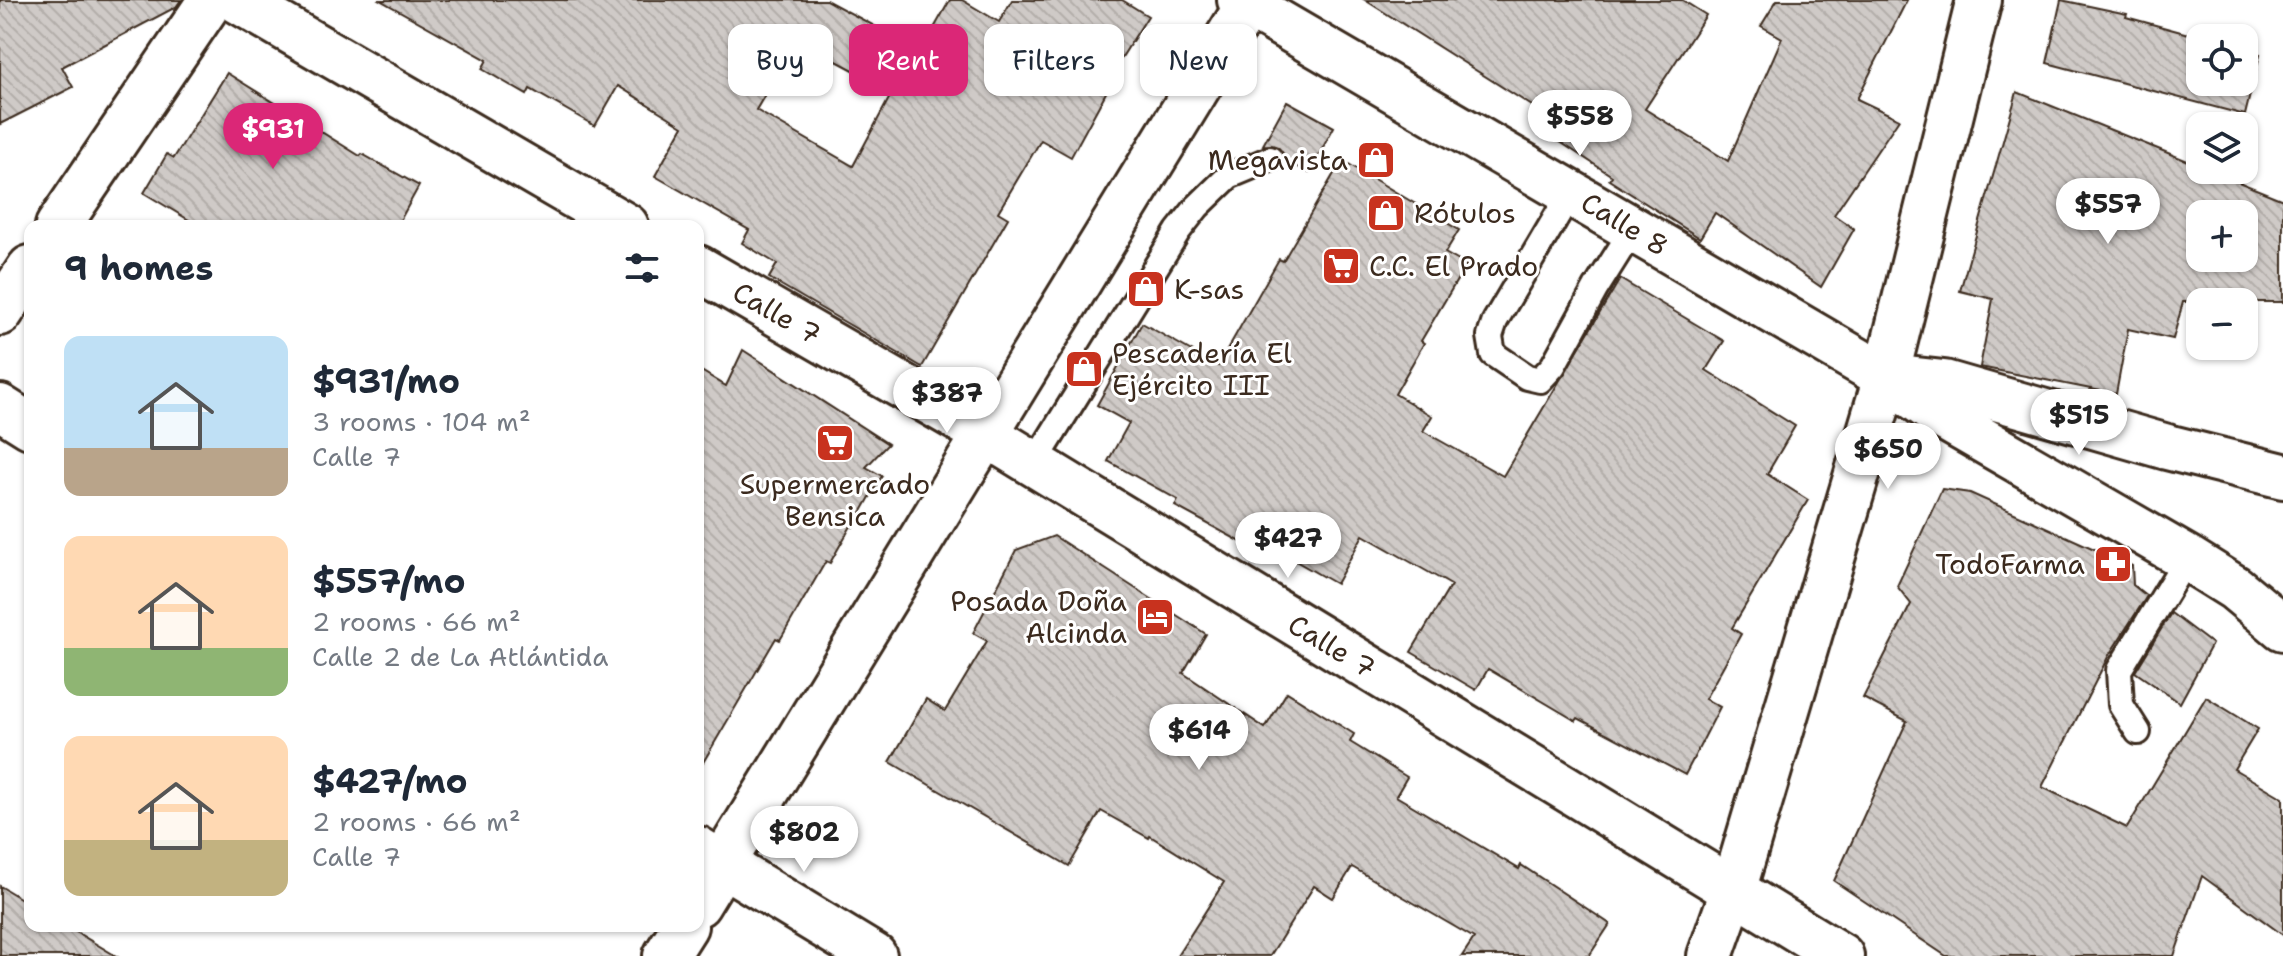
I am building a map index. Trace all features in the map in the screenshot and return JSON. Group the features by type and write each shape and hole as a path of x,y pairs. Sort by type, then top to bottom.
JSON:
{"street":[{"path":"62,220 211,0"},
{"path":"237,0 616,220"},
{"path":"1710,956 1733,891 1886,377 1979,0"},
{"path":"704,880 710,856 987,435 1246,2"},
{"name":"Calle 8","path":"1246,2 1886,377 1936,413 2187,558 2235,588 2283,628"},
{"name":"Calle 7","path":"704,271 987,435 1841,956"},
{"path":"1886,377 1944,383 2167,447 2283,476"},
{"path":"0,407 24,422"},
{"path":"710,856 874,956"},
{"path":"666,956 681,932"}],"lane":[{"path":"1034,464 1178,231 1229,176 1270,159"},
{"path":"1571,192 1495,321 1490,336 1493,354 1527,377 1540,380 1553,366 1633,229"},
{"path":"2138,732 2121,705 2119,670 2187,558"}],"building":[{"path":"0,0 181,0 176,7 62,67 73,87 0,124"},
{"path":"380,0 826,0 871,24 849,24 849,68 833,59 833,24 728,24 728,96 764,96 756,110 853,166 890,96 968,96 968,24 936,24 950,0 962,0 999,22 1012,0 1122,0 1148,16 1140,24 1124,54 1124,24 984,24 984,96 1104,96 1071,157 1041,140 998,212 1008,218 922,367 769,278 777,264 742,243 749,230 655,176 683,126 618,86 595,126 530,89 527,95 482,69 487,60"},
{"path":"1365,0 1682,0 1706,15 1645,109 1728,161 1782,38 1761,26 1777,0 1907,0 1857,99 1899,119 1834,215 1854,229 1821,287 1715,213 1700,238 1609,180 1612,176 1554,138 1562,125"},
{"path":"2061,0 2127,14 2126,17 2186,33 2186,96 2250,96 2246,112 2234,112 2047,63"},
{"path":"227,73 360,156 362,154 419,186 400,220 189,220 144,193 167,154 174,158"},
{"path":"2017,92 2186,160 2186,184 2244,184 2283,200 2283,302 2258,302 2258,288 2186,288 2186,302 2183,302 2173,339 2128,329 2116,394 1980,367 1993,299 1960,291"},
{"path":"1287,101 1334,127 1309,173 1285,160 1278,147 1263,145"},
{"path":"1342,160 1459,230 1445,253 1466,265 1421,341 1424,343 1395,394 1432,416 1423,431 1503,476 1620,279 1724,341 1706,370 1795,426 1767,474 1808,500 1732,628 1741,634 1705,699 1720,707 1685,775 1578,718 1576,721 1488,669 1476,690 1411,652 1451,585 1363,535 1336,584 1255,538 1250,547 1175,506 1178,500 1108,461 1129,423 1097,405 1142,323 1218,366 1279,259 1283,261"},
{"path":"743,350 888,444 866,467 882,476 853,527 830,563 826,561 780,640 776,638 704,761 704,373 726,386"},
{"path":"1942,489 1970,493 2132,566 2133,585 2147,596 2109,655 2042,787 2127,828 2206,697 2258,729 2234,769 2283,798 2283,935 2202,876 2174,956 1946,956 1834,881 1907,721 1863,698 1911,604 1897,586"},
{"path":"1054,536 1206,634 1183,673 1265,728 1287,692 1354,734 1350,742 1407,777 1396,796 1519,869 1521,865 1610,924 1589,956 1462,956 1474,938 1352,867 1333,898 1314,886 1270,956 1177,956 1224,882 1150,836 1101,811 1069,866 890,762 926,699 945,711 987,641 973,633 1016,550"},
{"path":"2171,613 2212,644 2180,703 2135,672"},
{"path":"0,886 24,900 24,932 76,932 116,956 0,956"}],"place":[{"name":"Megavista","path":"1376,160"},
{"name":"Rótulos","path":"1386,213"},
{"name":"C.C. El Prado","path":"1341,266"},
{"name":"K-sas","path":"1146,289"},
{"name":"Pescadería El Ejército III","path":"1084,369"},
{"name":"Supermercado Bensica","path":"835,443"},
{"name":"TodoFarma","path":"2113,564"},
{"name":"Posada Doña Alcinda","path":"1155,617"}]}
